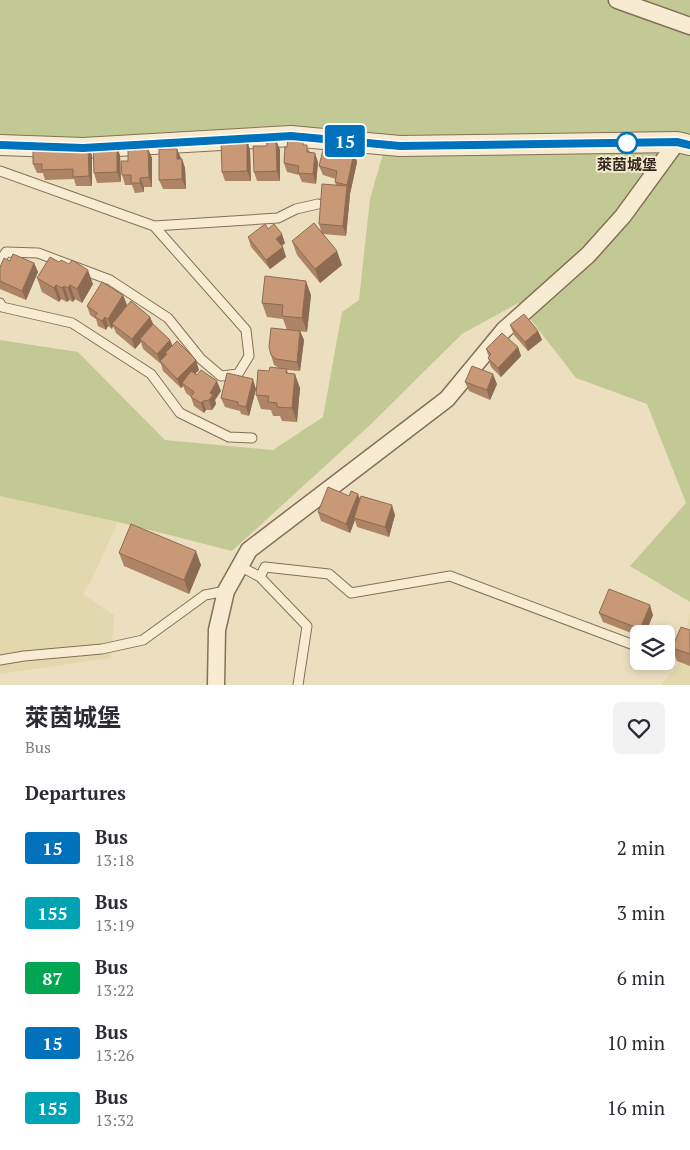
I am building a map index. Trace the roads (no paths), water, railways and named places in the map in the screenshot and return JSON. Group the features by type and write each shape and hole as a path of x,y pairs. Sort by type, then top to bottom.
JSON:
{"street":[{"path":"617,0 690,26"},
{"path":"0,145 83,148 291,136 400,146 683,143"},
{"path":"216,685 217,630 226,591 249,550 447,399 504,330 588,255 683,143"}],"lane":[{"path":"0,171 154,226 278,218 296,209 318,204"},
{"path":"0,261 6,252 38,254 110,280 168,318 201,360 220,376 238,374 249,356 246,330 154,226"},
{"path":"0,303 2,307 72,323 150,374 180,413 229,437 252,438"},
{"path":"240,566 260,577 307,626 298,685"},
{"path":"260,577 265,567 328,574 351,593 450,576 630,644"},
{"path":"0,660 24,656 102,650 143,640 205,595 226,591"}],"place":[{"name":"萊茵城堡","path":"627,143"}]}
